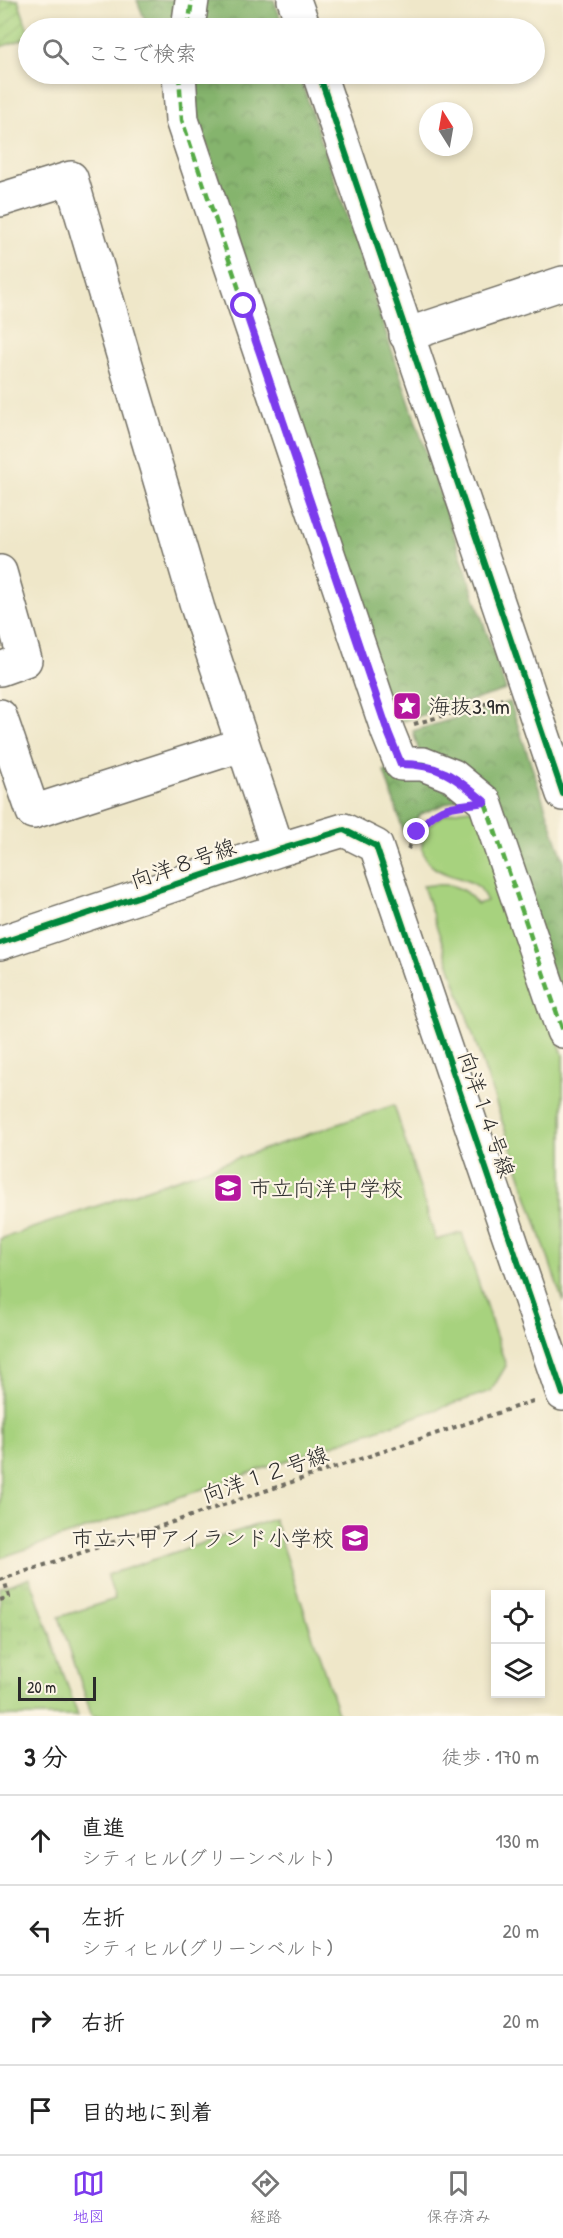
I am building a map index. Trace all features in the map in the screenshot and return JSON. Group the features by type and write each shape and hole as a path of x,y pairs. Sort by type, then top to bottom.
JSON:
{"street":[{"path":"189,18 192,0"},
{"path":"294,0 300,18"},
{"path":"180,84 182,120 388,732 401,764 423,764 453,776 485,802 563,1031"},
{"path":"322,84 563,794"},
{"path":"0,200 71,178 198,609 241,745 278,850"},
{"path":"406,335 563,283"},
{"path":"0,572 25,660 0,669"},
{"path":"0,716 33,812 241,745"},
{"name":"向洋８号線","path":"0,943 344,830 391,850"},
{"name":"向洋１４号線","path":"391,850 551,1396"}],"path":[{"path":"388,732 510,697"},
{"path":"391,850 417,832 431,815 456,804 485,802"},
{"path":"0,1600 9,1597 2,1580"}],"green space":[{"path":"0,0 18,0 24,18 18,18 18,41 0,47"},
{"path":"137,0 184,0 181,18 144,18"},
{"path":"200,0 274,0 280,18 197,18"},
{"path":"187,84 302,84 506,690 403,721 391,717"},
{"path":"510,702 563,859 563,1007 496,808 420,755 413,731"},
{"path":"392,768 462,797 421,814 404,833 384,771"},
{"path":"470,809 482,815 563,1055 563,1302 423,886 453,886 465,892 477,904 487,901 480,888 435,868 424,856 422,844 424,835 432,822 446,814"},
{"path":"394,1105 436,1240 462,1233 506,1366 491,1391 0,1558 0,1239"},
{"path":"274,1519 339,1716 92,1716 59,1617 115,1599 107,1575"},
{"path":"30,1577 78,1716 0,1716 0,1588"}],"marked path":[{"path":"189,18 192,0"},
{"path":"180,84 182,120 388,732 401,764 423,764 453,776 485,802 563,1031"}],"cycle path":[{"path":"322,84 563,794"},
{"path":"0,943 344,830 376,846 563,1394"}],"place":[{"name":"海抜3.9m","path":"407,706"},
{"name":"市立向洋中学校","path":"228,1188"},
{"name":"市立六甲アイランド小学校","path":"355,1538"}],"route":[{"path":"244,306 388,732 401,764 423,764 453,776 485,802 456,804 431,815 417,832"}]}
